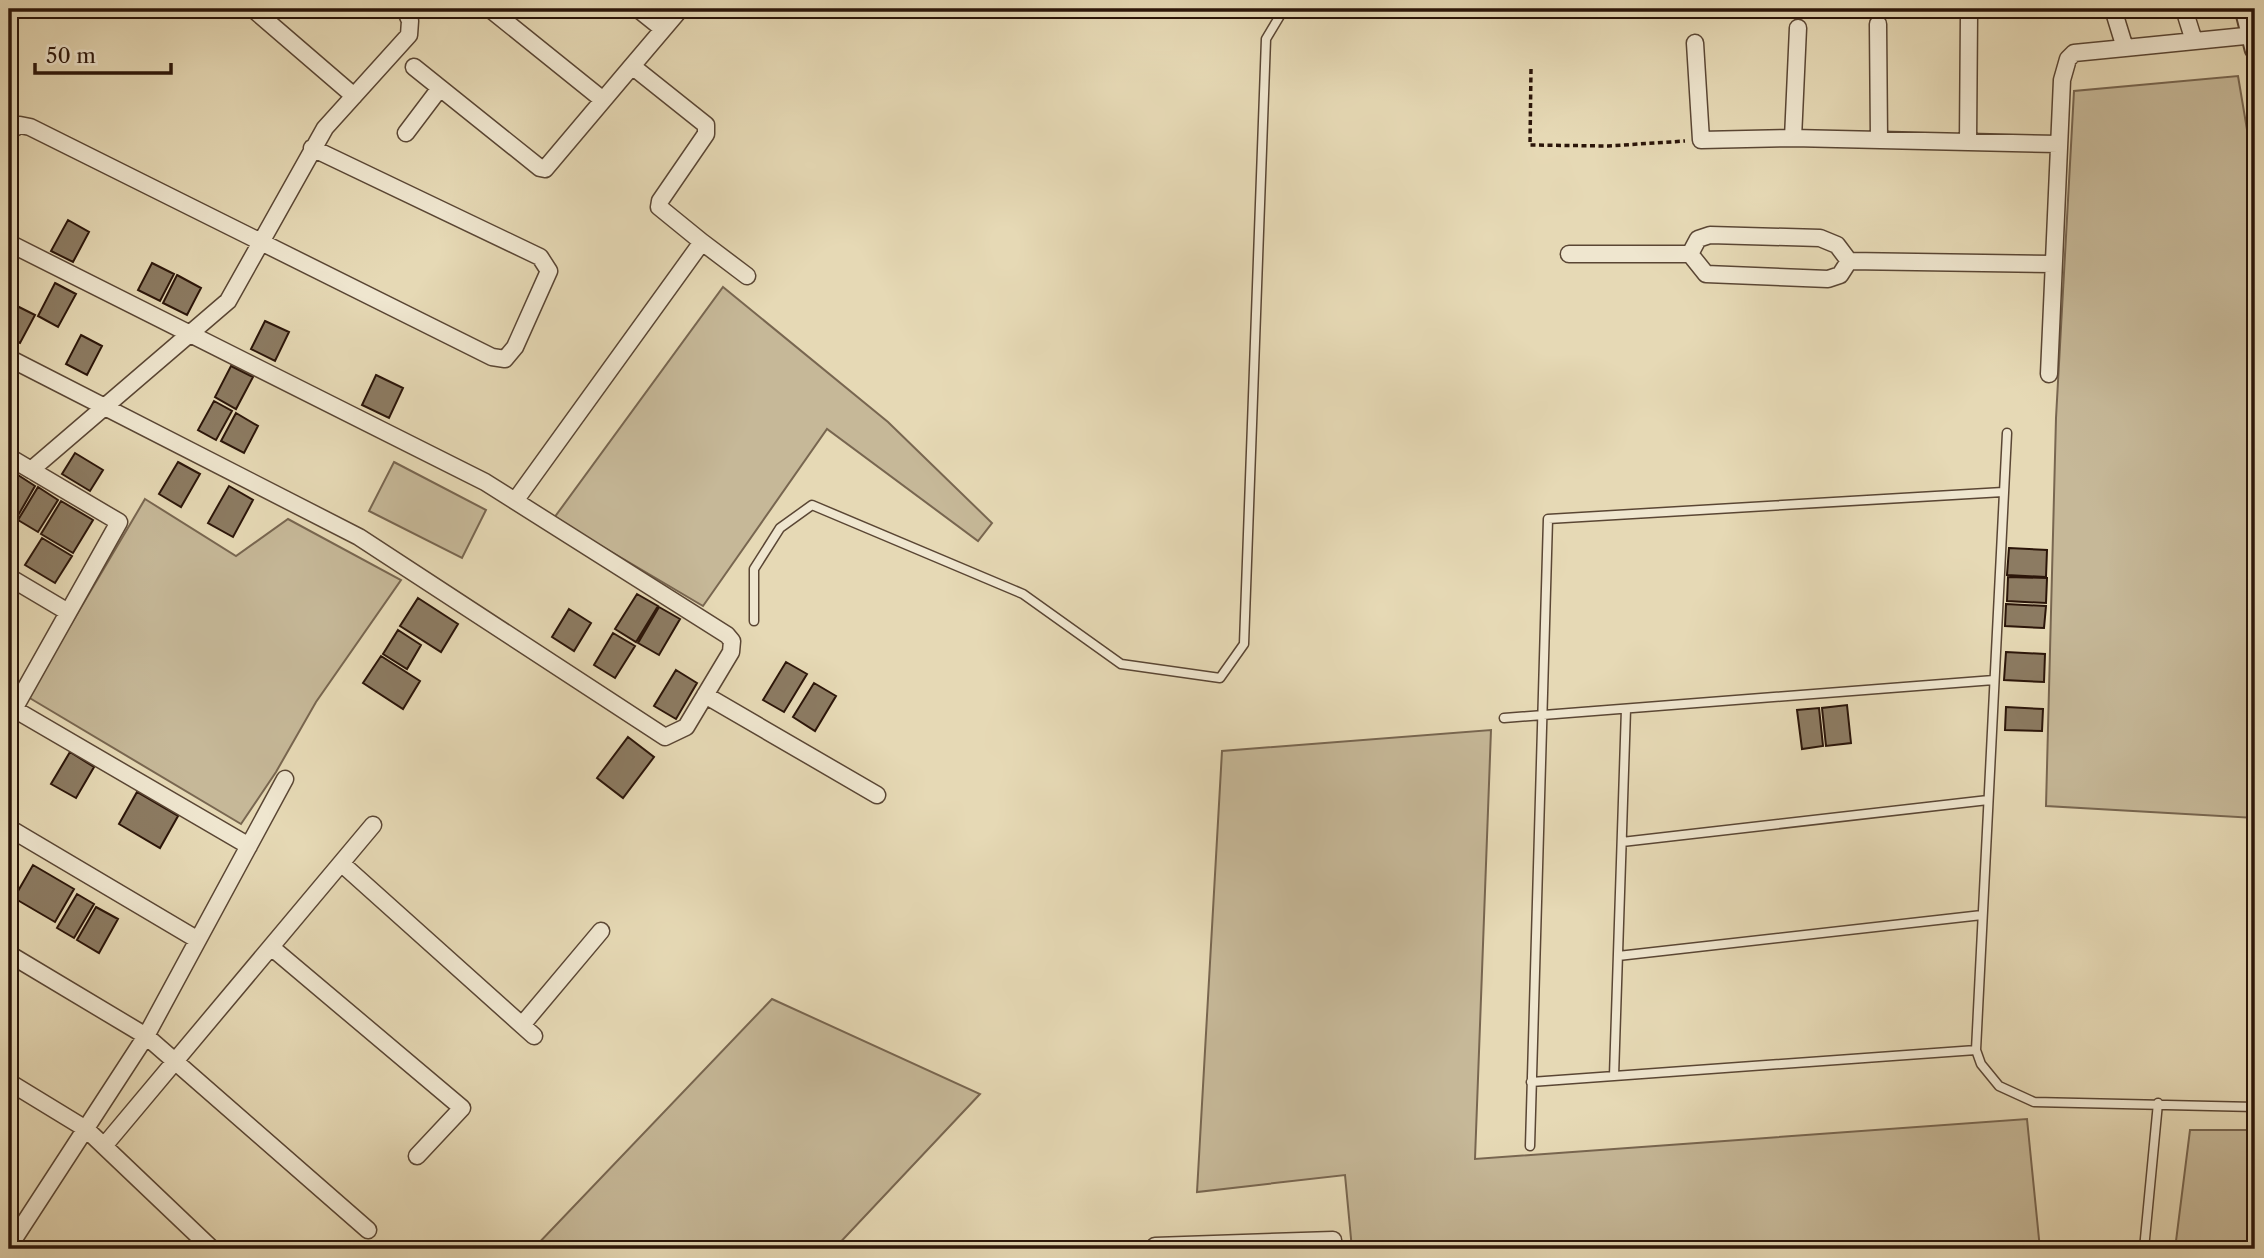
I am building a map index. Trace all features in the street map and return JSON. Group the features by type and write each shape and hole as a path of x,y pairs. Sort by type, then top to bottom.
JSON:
{"street":[{"path":"253,9 354,96"},
{"path":"31,470 229,301 312,148 409,35 410,21 405,9"},
{"path":"490,9 603,100"},
{"path":"638,9 663,29"},
{"path":"2113,9 2125,48"},
{"path":"2184,9 2194,41"},
{"path":"2049,374 2058,144 2062,80 2068,59 2074,53 2194,41 2254,39 2245,9"},
{"path":"414,67 540,169 545,169 677,13"},
{"path":"1968,142 1969,14"},
{"path":"1878,24 1879,140"},
{"path":"1793,138 1798,28"},
{"path":"1695,43 1701,140 1793,138 2058,144"},
{"path":"632,66 708,129 660,201 659,207 747,276"},
{"path":"406,133 440,88"},
{"path":"9,131 20,125 30,127 492,357 505,359 515,347 549,271 540,257 312,148"},
{"path":"1690,254 1698,239 1710,235 1820,238 1837,245 1849,261"},
{"path":"515,501 702,242"},
{"path":"9,243 485,482 727,635 733,641 731,652 686,727 665,737 359,537 9,358"},
{"path":"1569,254 1690,254"},
{"path":"1690,254 1706,274 1828,279 1840,275 1849,261"},
{"path":"1849,261 2053,264"},
{"path":"9,457 119,522 11,707 248,846"},
{"path":"9,577 68,612"},
{"path":"705,695 877,795"},
{"path":"19,1249 12,1242 146,1036 285,779"},
{"path":"104,1146 373,825"},
{"path":"9,828 198,940"},
{"path":"341,863 528,1031 601,931"},
{"path":"271,947 462,1108 417,1156"},
{"path":"9,954 146,1036 368,1230"},
{"path":"9,1082 86,1129 212,1249"},
{"path":"1155,1246 1334,1240 1333,1249"}],"lane":[{"path":"754,621 754,569 780,528 812,505 1023,594 1121,664 1220,678 1244,644 1266,39 1284,9"},
{"path":"2007,433 1976,1050 1989,1076 2022,1099 2034,1102 2255,1107"},
{"path":"1530,1146 1548,519 2004,492"},
{"path":"1504,718 1994,680"},
{"path":"1614,1076 1626,709"},
{"path":"1622,842 1988,800"},
{"path":"1618,956 1982,915"},
{"path":"1531,1082 1976,1050"},
{"path":"2144,1249 2158,1103"}],"path":[{"path":"1531,69 1530,145 1608,146 1701,140"}],"shaded area":[{"path":"2238,76 2255,177 2255,818 2046,806 2056,418 2074,91"},
{"path":"723,287 888,422 992,523 978,541 827,429 703,606 554,518"},
{"path":"394,462 486,510 462,558 369,511"},
{"path":"145,499 236,556 288,519 401,580 316,702 276,772 241,824 28,697"},
{"path":"1491,730 1475,1159 2027,1119 2040,1249 1352,1249 1345,1175 1197,1192 1222,751"},
{"path":"772,999 980,1094 834,1249 533,1249"},
{"path":"2190,1130 2255,1130 2255,1249 2175,1249"}],"building":[{"path":"68,220 89,232 73,262 51,251"},
{"path":"152,263 174,274 160,301 138,290"},
{"path":"177,275 201,288 187,315 163,303"},
{"path":"55,283 76,294 58,327 38,316"},
{"path":"15,305 35,315 20,343 9,338 9,316"},
{"path":"265,321 289,332 275,361 251,349"},
{"path":"81,335 102,346 87,375 66,364"},
{"path":"231,366 253,377 236,409 215,397"},
{"path":"376,375 403,388 389,418 362,405"},
{"path":"214,401 232,411 216,440 198,430"},
{"path":"236,413 258,426 244,453 221,441"},
{"path":"75,453 103,470 90,491 62,474"},
{"path":"178,462 200,474 181,507 159,494"},
{"path":"9,468 17,473 9,486"},
{"path":"18,475 35,486 16,519 9,515 9,491"},
{"path":"229,486 253,500 233,537 208,523"},
{"path":"38,487 58,500 38,532 18,520"},
{"path":"61,501 93,520 73,553 41,534"},
{"path":"42,538 72,556 55,583 25,565"},
{"path":"2009,548 2047,550 2046,577 2007,575"},
{"path":"2008,577 2047,578 2046,603 2007,601"},
{"path":"637,594 658,606 636,642 615,629"},
{"path":"418,598 458,624 441,652 400,626"},
{"path":"2006,604 2046,606 2044,628 2005,626"},
{"path":"659,607 680,619 659,655 638,643"},
{"path":"569,609 591,623 574,651 552,637"},
{"path":"398,630 421,645 407,669 383,654"},
{"path":"613,633 635,646 615,678 594,665"},
{"path":"2006,652 2045,654 2044,682 2004,680"},
{"path":"381,656 420,681 403,709 363,683"},
{"path":"786,662 807,674 784,712 763,700"},
{"path":"676,670 697,683 676,719 654,706"},
{"path":"814,683 836,696 815,731 793,717"},
{"path":"1847,705 1851,743 1826,746 1822,708"},
{"path":"2006,707 2043,709 2042,731 2005,730"},
{"path":"1819,708 1823,746 1802,749 1797,710"},
{"path":"628,737 654,757 623,798 597,778"},
{"path":"70,752 94,767 76,798 51,784"},
{"path":"137,792 178,816 160,848 119,824"},
{"path":"33,865 74,889 55,922 14,898"},
{"path":"77,894 94,904 74,938 57,928"},
{"path":"96,907 118,919 99,953 77,940"}]}
